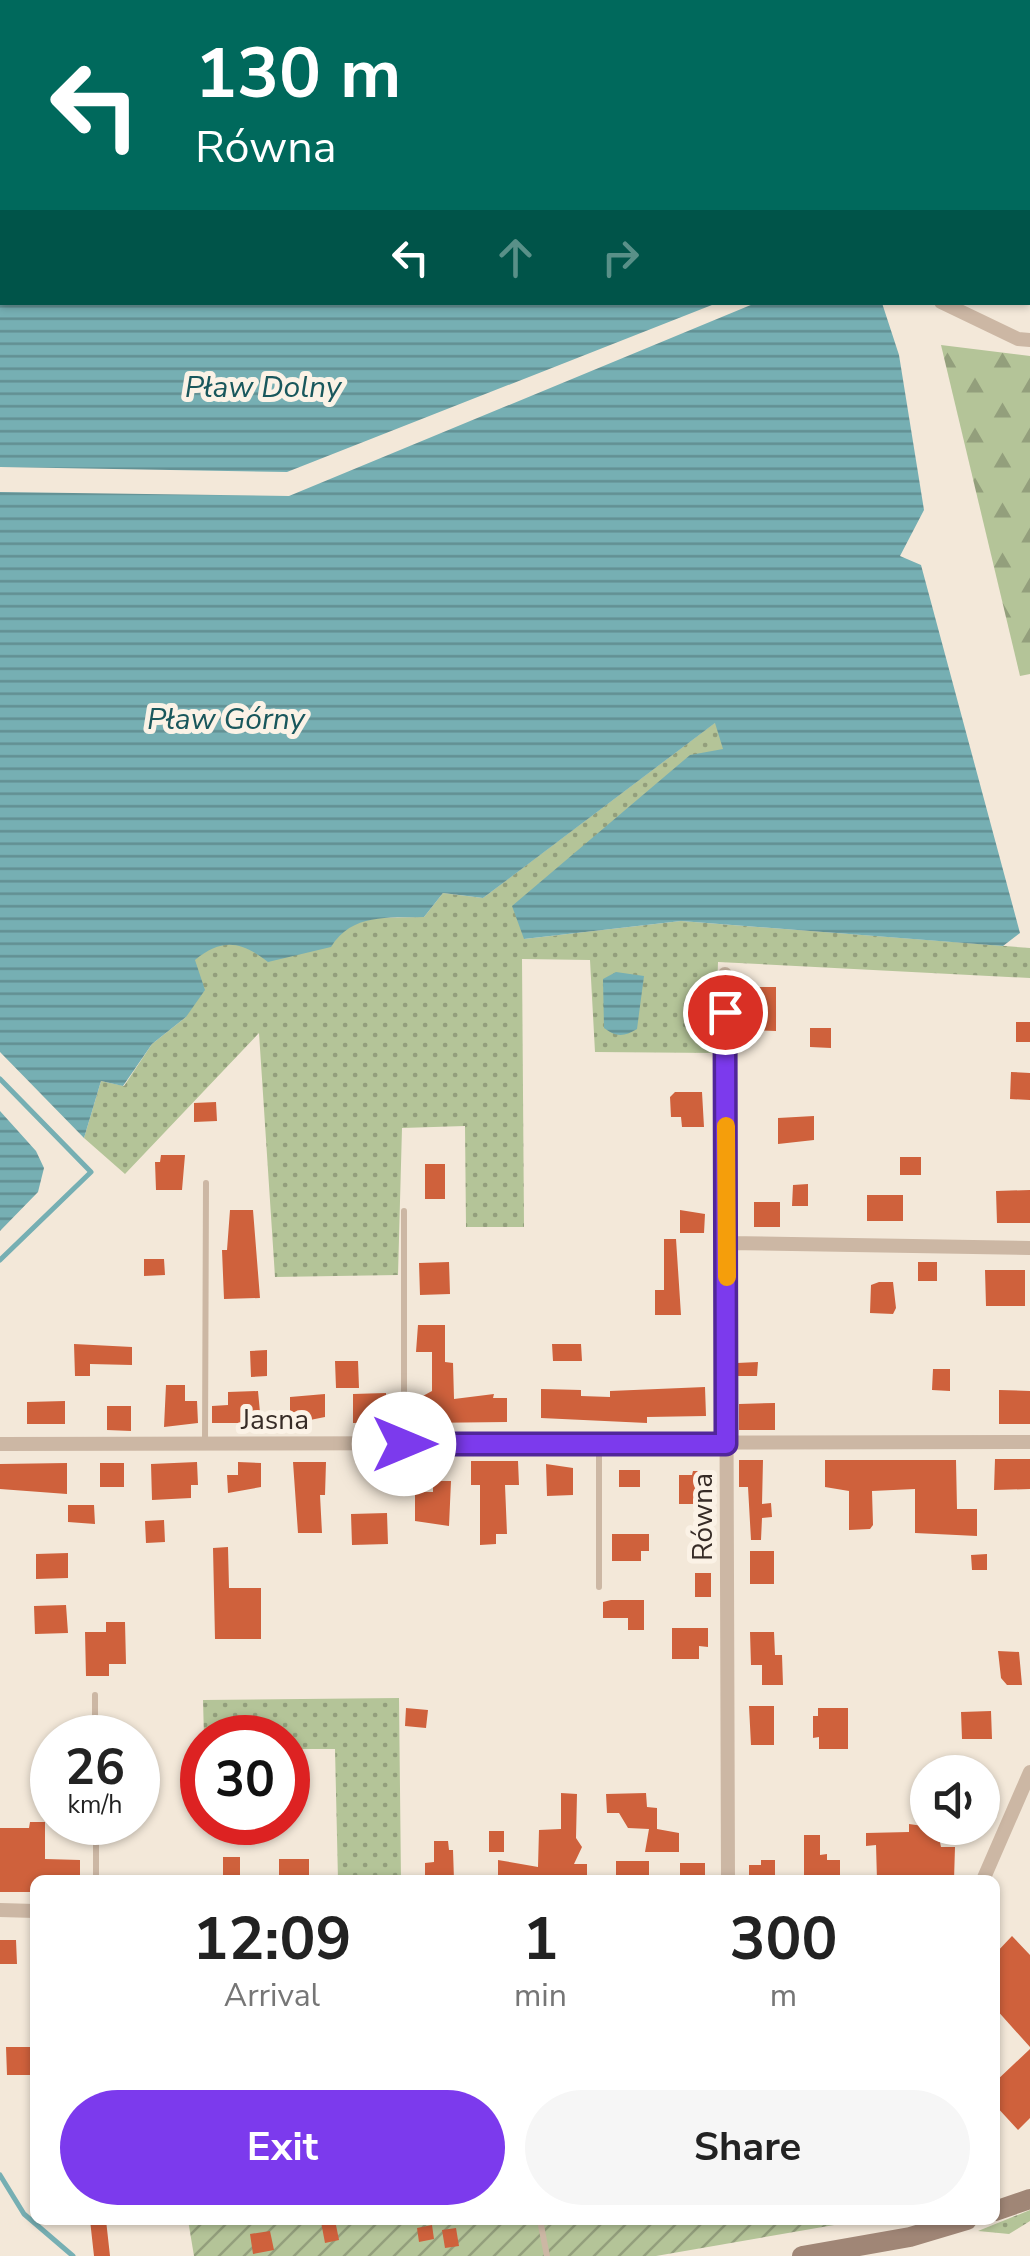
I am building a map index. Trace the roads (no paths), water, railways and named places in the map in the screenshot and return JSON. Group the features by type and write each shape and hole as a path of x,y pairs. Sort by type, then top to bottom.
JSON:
{"street":[{"path":"947,305 1018,339 1030,340"},
{"name":"Równa","path":"725,974 728,1875"},
{"path":"727,1243 1030,1248"},
{"name":"Jasna","path":"0,1444 1030,1442"},
{"path":"984,1875 1030,1772"},
{"path":"0,1910 30,1910"},
{"path":"1000,2208 1030,2198"},
{"path":"802,2256 910,2238 952,2225"}],"lane":[{"path":"206,1182 206,1444"},
{"path":"404,1210 404,1444"},
{"path":"599,1444 599,1586"},
{"path":"95,1695 95,1715"},
{"path":"96,1845 96,1875"},
{"path":"541,2225 546,2256"}],"water":[{"name":"Pław Dolny","path":"0,305 712,305 287,472 0,467"},
{"name":"Pław Górny","path":"751,305 883,305 899,355 924,510 900,556 921,565 1020,933 1003,946 681,921 524,939 512,906 690,755 723,749 715,723 483,898 443,893 424,917 360,923 349,928 331,947 268,962 240,946 223,945 205,953 195,960 205,990 186,1017 152,1044 123,1086 101,1081 84,1138 0,1052 0,492 289,496"},
{"path":"616,972 644,976 637,1029 624,1035 604,1028 603,979"},
{"path":"0,1111 36,1151 44,1168 38,1192 0,1231"}],"waterway":[{"path":"0,1079 91,1172 0,1260"},
{"path":"0,2175 30,2219"},
{"path":"37,2225 73,2256"}]}
